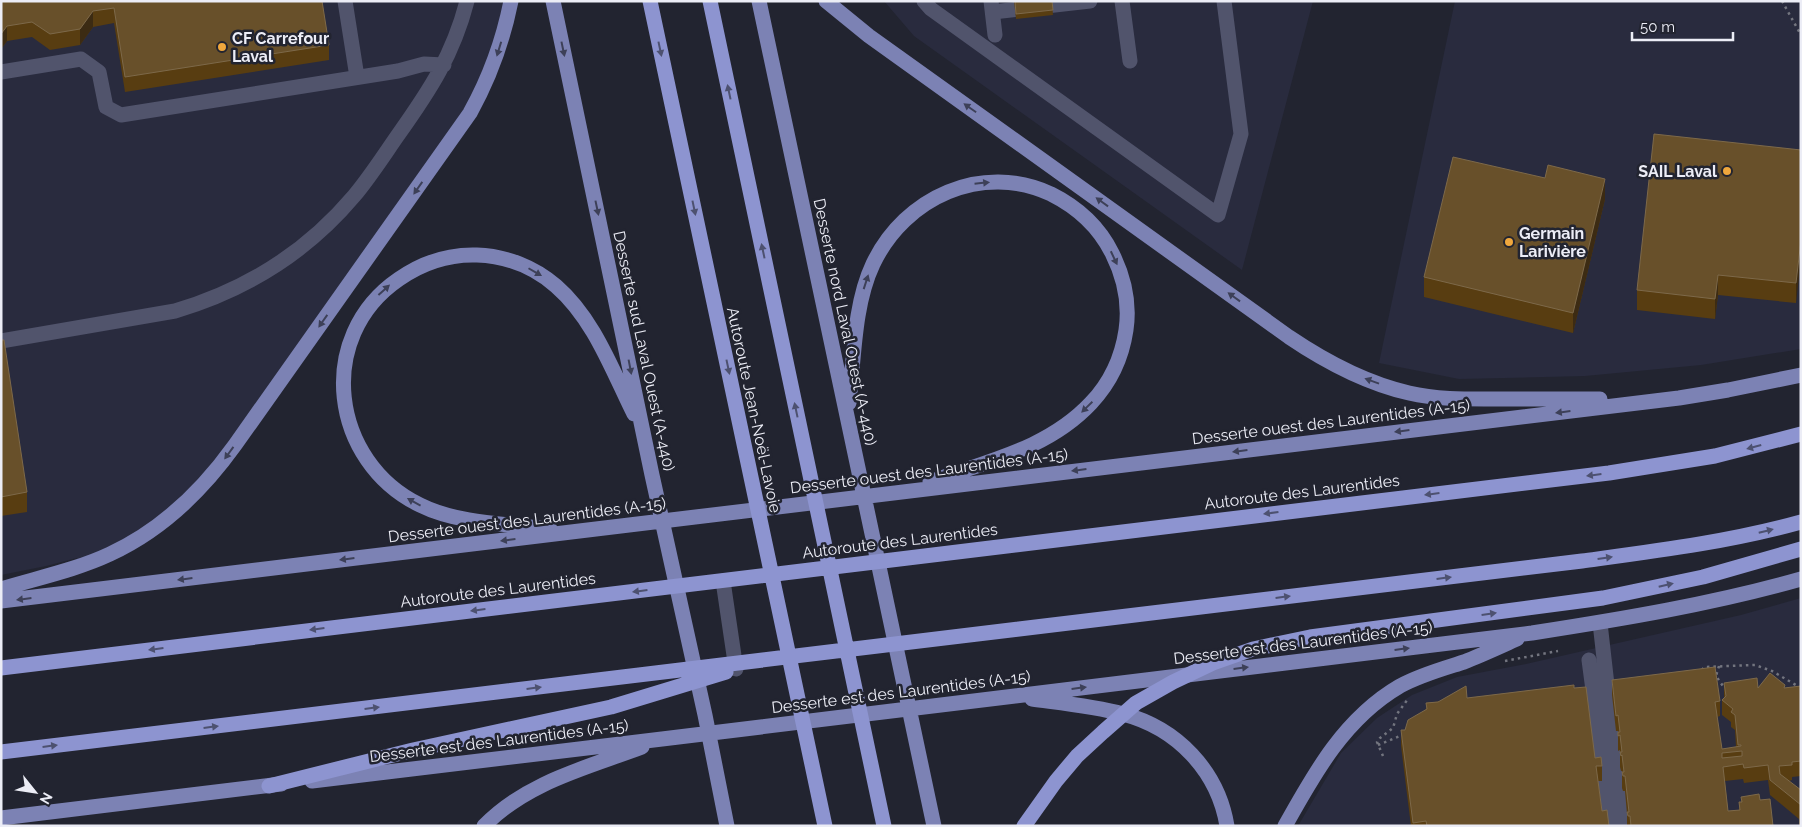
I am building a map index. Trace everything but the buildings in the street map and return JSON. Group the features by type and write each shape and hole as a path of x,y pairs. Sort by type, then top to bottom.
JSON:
{"highway":[{"name":"Autoroute Jean-Noël-Lavoie","path":"650,1 825,826"},
{"path":"710,1 884,826"},
{"name":"Autoroute des Laurentides","path":"1,668 1618,472 1715,456 1801,434"},
{"path":"1,752 736,666 762,661 1642,553 1729,539 1801,522"},
{"path":"1024,826 1056,780 1077,756 1136,704 1213,663 1253,649 1310,637 1603,598 1703,576 1801,549"},
{"path":"270,786 413,750 611,707 736,666"}],"main road":[{"path":"1,589 79,566 124,548 168,518 209,480 470,113 496,58 510,1"},
{"name":"Desserte sud Laval Ouest (A-440)","path":"553,1 727,826"},
{"name":"Desserte nord Laval Ouest (A-440)","path":"759,1 934,826"},
{"path":"826,1 869,36 1289,337 1341,368 1390,388 1442,398 1664,399"},
{"path":"847,416 859,308 867,279 886,241 912,212 936,197 960,187 986,182 1013,183 1036,188 1058,198 1078,211 1097,230 1117,263 1126,292 1127,306 1127,322 1121,352 1112,373 1099,393 1071,422 1036,444 903,491"},
{"path":"574,532 459,518 443,514 419,505 407,498 379,476 365,458 352,433 347,419 343,389 343,373 348,349 364,314 378,296 393,283 428,262 469,255 515,262 529,268 549,281 576,308 603,350 643,432"},
{"name":"Desserte ouest des Laurentides (A-15)","path":"1,602 1664,399 1737,389 1801,375"},
{"name":"Desserte est des Laurentides (A-15)","path":"1,818 1532,633 1600,623 1737,596 1801,579"},
{"path":"1285,826 1329,752 1355,722 1383,698 1411,680 1465,661 1532,633"},
{"path":"1014,696 1123,714 1161,730 1187,749 1204,768 1221,799 1227,826"},
{"path":"484,826 510,803 540,785 662,739"},
{"path":"718,826 719,784"},
{"path":"926,784 945,826"}],"lane":[{"path":"345,1 357,77"},
{"path":"1,341 175,311 223,295 269,271 314,237 353,197 418,107 444,64 458,32 467,1"},
{"path":"924,1 931,9 1218,215 1241,134 1224,1"},
{"path":"995,35 992,7 1090,1"},
{"path":"1122,1 1130,61"},
{"path":"1,72 81,59 99,72 106,107 121,115 398,71 424,64 444,64"},
{"path":"723,581 736,666"},
{"path":"1600,623 1623,826"},
{"path":"1589,660 1611,826"}],"path":[{"path":"1782,1 1801,35"},
{"path":"1505,661 1558,651"},
{"path":"1701,678 1704,667 1755,665 1762,666 1801,688"},
{"path":"1720,666 1716,676 1727,694"},
{"path":"1383,756 1377,742 1393,728 1396,714 1408,698"},
{"path":"1378,745 1400,736"}],"shaded area":[{"path":"1,1 504,1 498,33 473,96 212,465 197,483 157,519 127,538 78,561 77,558 1,575"},
{"path":"884,1 1313,1 1242,270 914,36"},
{"path":"1455,1 1801,1 1801,349 1701,365 1585,376 1459,379 1379,363"},
{"path":"1801,598 1801,826 1298,826 1341,753 1377,718 1412,695 1457,677 1526,664 1741,615"}],"place":[{"name":"CF Carrefour Laval","path":"222,47"},
{"name":"SAIL Laval","path":"1727,171"},
{"name":"Germain Larivière","path":"1509,242"}]}
